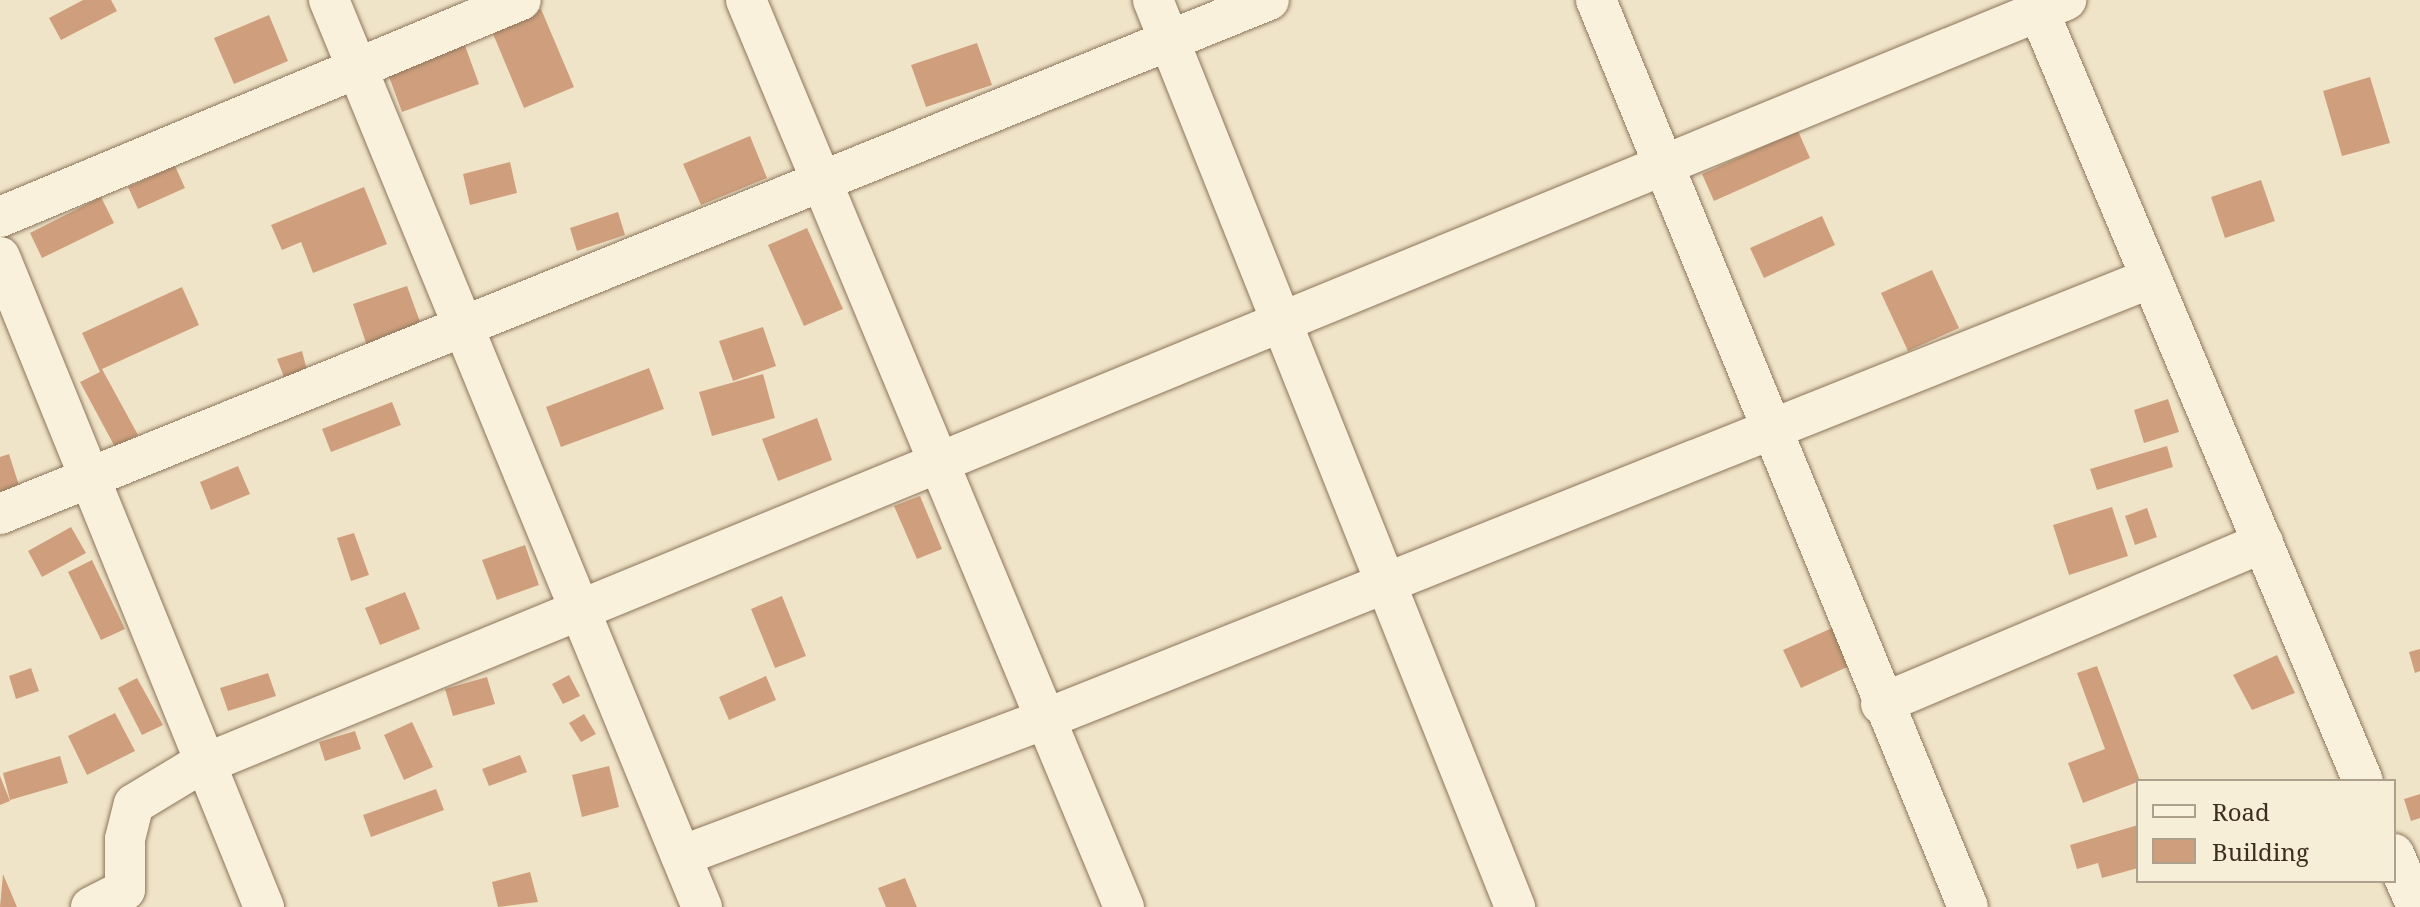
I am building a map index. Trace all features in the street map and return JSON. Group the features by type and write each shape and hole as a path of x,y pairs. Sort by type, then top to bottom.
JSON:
{"street":[{"path":"329,0 681,856 698,906"},
{"path":"0,217 521,0"},
{"path":"746,0 1124,907"},
{"path":"1153,0 1515,907"},
{"path":"0,514 1269,0"},
{"path":"1596,0 1881,704 1968,907"},
{"path":"91,907 125,890 125,839 134,804 205,763 1663,165 2046,4 2151,278 2362,779"},
{"path":"0,257 264,907"},
{"path":"681,856 1045,719 2151,278"},
{"path":"1881,704 2263,543"},
{"path":"2396,859 2417,907"}],"building":[{"path":"83,0 111,0 117,11 61,40 49,18"},
{"path":"541,9 574,87 524,108 491,29"},
{"path":"269,15 288,61 234,84 214,38"},
{"path":"464,43 479,84 402,112 387,71"},
{"path":"977,43 992,85 926,107 911,65"},
{"path":"2370,77 2390,143 2342,156 2323,91"},
{"path":"1798,131 1810,158 1714,201 1702,174"},
{"path":"750,136 767,178 701,205 683,164"},
{"path":"510,162 517,193 470,205 463,174"},
{"path":"175,166 185,188 138,209 128,187"},
{"path":"2261,180 2275,221 2225,238 2211,197"},
{"path":"364,187 387,244 313,273 301,242 282,250 271,225"},
{"path":"101,197 114,223 42,258 30,233"},
{"path":"618,212 625,235 577,251 570,228"},
{"path":"1822,216 1835,245 1764,278 1750,248"},
{"path":"807,228 843,309 804,326 768,245"},
{"path":"1932,270 1959,328 1908,351 1881,293"},
{"path":"407,286 423,330 368,349 353,304"},
{"path":"182,287 199,325 102,369 138,435 115,447 80,382 100,372 82,333"},
{"path":"763,327 776,366 733,381 719,341"},
{"path":"302,351 307,370 284,377 277,359"},
{"path":"649,368 664,409 561,447 546,407"},
{"path":"763,374 775,418 712,436 699,392"},
{"path":"2168,399 2179,432 2144,443 2134,410"},
{"path":"392,402 401,425 331,452 322,429"},
{"path":"817,418 832,460 778,481 762,439"},
{"path":"2167,446 2173,467 2097,490 2090,469"},
{"path":"9,454 23,498 0,506 0,457"},
{"path":"238,466 250,494 211,510 200,482"},
{"path":"920,496 942,549 917,559 894,506"},
{"path":"2112,507 2128,556 2069,575 2053,525"},
{"path":"2147,508 2157,537 2135,545 2125,516"},
{"path":"71,527 86,553 42,577 28,551"},
{"path":"354,533 369,575 351,581 337,538"},
{"path":"525,545 539,585 497,600 482,560"},
{"path":"92,560 125,629 101,640 68,572"},
{"path":"405,592 420,629 380,645 365,608"},
{"path":"782,596 806,656 775,668 751,609"},
{"path":"1841,624 1858,662 1801,688 1783,650"},
{"path":"2420,649 2420,671 2415,673 2409,652"},
{"path":"2277,655 2295,693 2252,710 2233,675"},
{"path":"2097,666 2139,779 2083,803 2068,763 2105,749 2077,673"},
{"path":"31,668 39,691 16,699 9,676"},
{"path":"268,673 276,696 228,711 220,688"},
{"path":"569,675 580,696 563,704 552,684"},
{"path":"766,676 776,700 729,720 719,697"},
{"path":"487,677 495,704 453,716 445,689"},
{"path":"137,678 163,725 142,735 118,688"},
{"path":"115,713 135,751 87,775 68,736"},
{"path":"584,714 596,734 581,742 569,723"},
{"path":"412,722 433,767 404,780 384,735"},
{"path":"355,731 361,749 325,761 319,742"},
{"path":"520,755 527,772 489,786 482,769"},
{"path":"60,756 68,783 10,800 3,773"},
{"path":"609,766 619,807 582,817 572,775"},
{"path":"0,776 10,801 0,805"},
{"path":"436,789 444,810 371,837 363,815"},
{"path":"2420,794 2420,818 2411,821 2404,799"},
{"path":"2136,826 2136,869 2102,878 2098,863 2077,869 2070,845"},
{"path":"530,872 538,902 498,907 492,882"},
{"path":"3,874 17,907 0,907"},
{"path":"905,878 917,907 886,907 878,888"}]}
